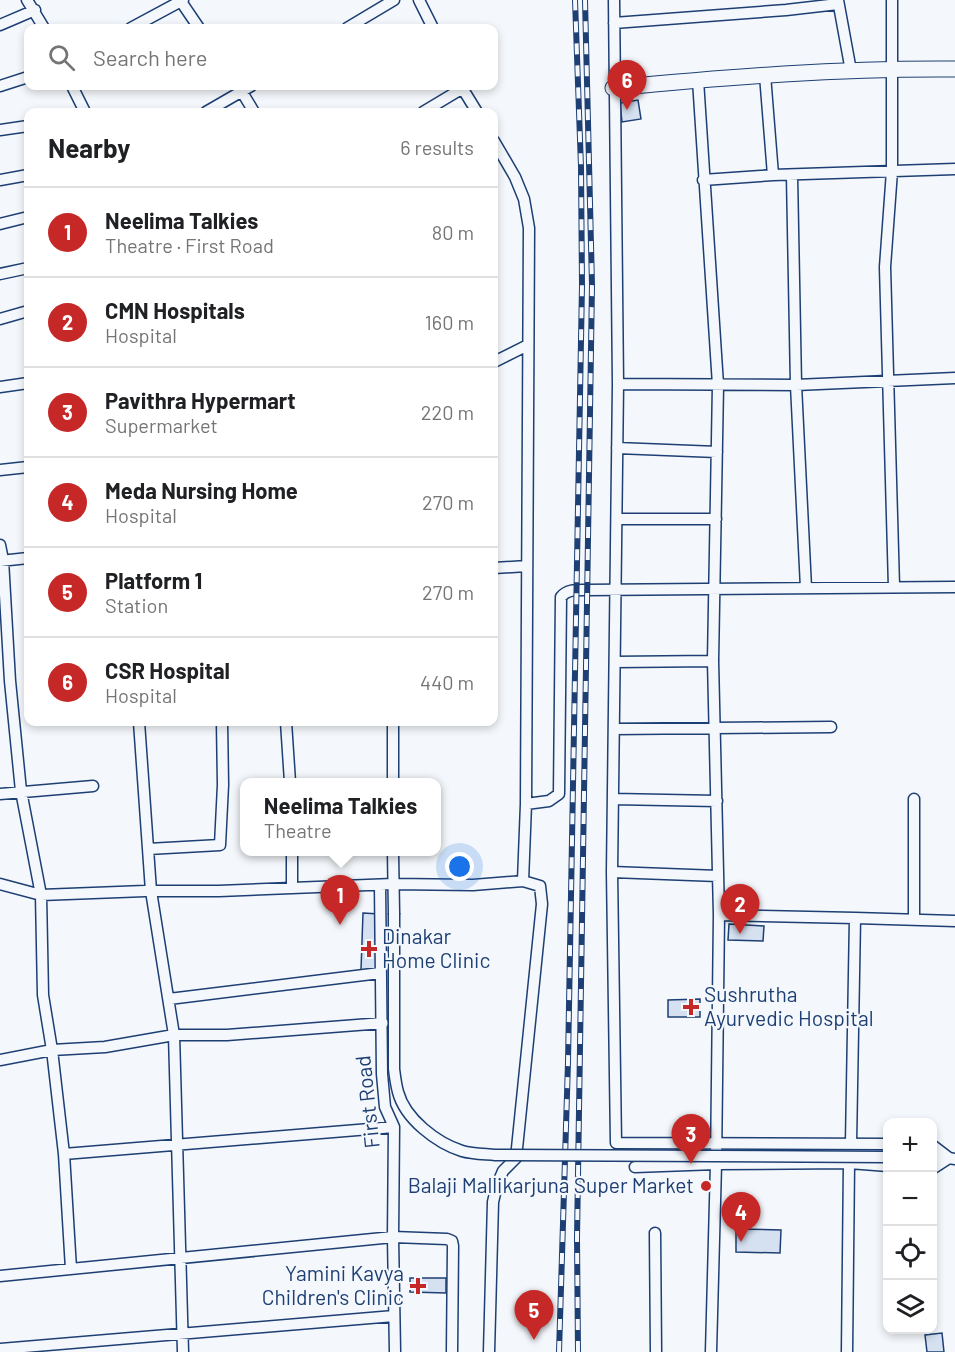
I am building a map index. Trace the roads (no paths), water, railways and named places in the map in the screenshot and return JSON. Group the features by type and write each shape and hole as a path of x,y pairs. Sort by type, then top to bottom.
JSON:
{"street":[{"path":"27,0 42,24"},
{"path":"137,24 181,0 197,24"},
{"path":"354,24 394,0"},
{"path":"419,0 431,24"},
{"path":"614,0 613,88 618,384 612,872 616,1143 883,1144"},
{"path":"892,0 892,171 885,267 894,587"},
{"path":"614,24 786,10 838,2 851,70"},
{"path":"0,25 34,9"},
{"path":"613,88 851,70 955,69"},
{"path":"765,75 773,175"},
{"path":"0,86 24,78"},
{"path":"698,80 718,385 713,661 719,915 711,1352"},
{"path":"74,90 82,108"},
{"path":"212,108 239,90"},
{"path":"245,90 252,108"},
{"path":"429,108 457,90"},
{"path":"464,90 475,108"},
{"path":"0,130 24,127"},
{"path":"498,148 515,177 524,199 529,228 526,804 523,881"},
{"path":"703,180 773,175 955,169"},
{"path":"0,180 24,176"},
{"path":"792,176 796,385 806,588"},
{"path":"0,224 24,218"},
{"path":"0,274 24,269"},
{"path":"0,319 24,311"},
{"path":"498,360 528,345"},
{"path":"618,384 796,385 955,378"},
{"path":"0,387 24,384"},
{"path":"617,448 717,452"},
{"path":"0,470 24,467"},
{"path":"617,519 716,519"},
{"path":"0,545 5,681 21,791 41,895 44,995 64,1154 71,1269"},
{"path":"2,560 24,558"},
{"path":"498,568 527,566"},
{"path":"526,804 549,801 559,794 561,597 564,593 614,589 955,587"},
{"path":"615,662 713,661"},
{"path":"139,726 151,891 174,1035 183,1352"},
{"path":"148,849 220,845 223,785 222,726"},
{"path":"286,726 290,778"},
{"path":"393,726 393,778"},
{"path":"614,729 715,730 831,727"},
{"path":"0,794 93,786"},
{"path":"613,799 717,801"},
{"path":"914,920 915,799"},
{"path":"292,856 292,888"},
{"path":"393,856 394,1058 398,1094 406,1110 421,1127 445,1143 463,1151 495,1155 883,1157"},
{"path":"612,872 718,876"},
{"path":"0,884 41,895 393,884 473,885 523,881 540,886 542,904 516,1158 503,1172 493,1202 489,1352"},
{"name":"First Road","path":"380,885 382,1074 385,1107 394,1127 395,1352"},
{"path":"719,915 955,921"},
{"path":"851,1143 855,918"},
{"path":"168,999 380,973"},
{"path":"0,1060 52,1050 105,1047 174,1035 227,1035 383,1023"},
{"path":"64,1154 394,1127"},
{"path":"937,1148 952,1159"},
{"path":"937,1158 952,1159"},
{"path":"937,1167 952,1159"},
{"path":"847,1352 849,1163"},
{"path":"635,1167 849,1163 883,1166"},
{"path":"655,1233 656,1352"},
{"path":"0,1276 393,1237 447,1239 452,1241 452,1352"},
{"path":"0,1349 394,1316"}],"railway":[{"path":"559,1352 568,1062 582,285 581,167 575,0"},
{"path":"578,1352 577,1238 592,285 585,0"}],"place":[{"name":"CSR Hospital","path":"627,110"},
{"name":"Neelima Talkies","path":"340,925"},
{"name":"CMN Hospitals","path":"740,934"},
{"name":"Dinakar Home Clinic","path":"369,949"},
{"name":"Sushrutha Ayurvedic Hospital","path":"691,1007"},
{"name":"Pavithra Hypermart","path":"691,1164"},
{"name":"Balaji Mallikarjuna Super Market","path":"706,1186"},
{"name":"Meda Nursing Home","path":"741,1242"},
{"name":"Yamini Kavya Children's Clinic","path":"418,1286"},
{"name":"Platform 1","path":"534,1340"}]}
